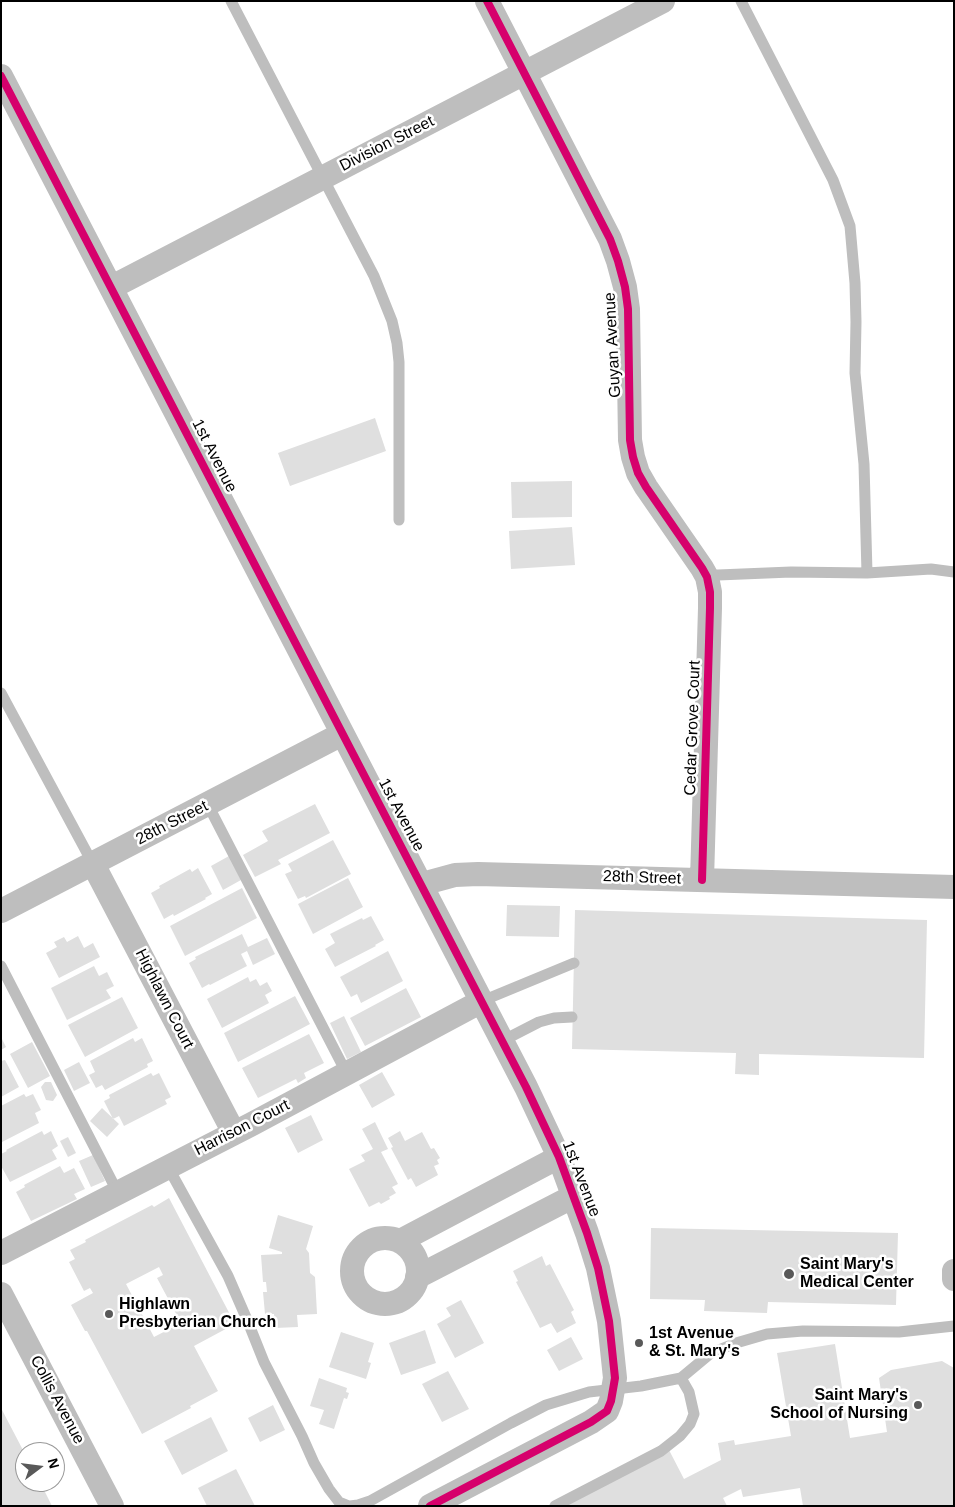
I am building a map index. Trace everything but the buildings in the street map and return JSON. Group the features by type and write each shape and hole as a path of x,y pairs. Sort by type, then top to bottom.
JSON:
{"street":[{"name":"Guyan Avenue","path":"487,1 610,239 625,288 628,309 630,440 633,457 638,473 707,577"},
{"name":"Division Street","path":"112,287 663,1"},
{"name":"1st Avenue","path":"1,76 342,734 422,884 541,1117 559,1157 593,1251 605,1296 615,1378 611,1401 607,1411 442,1504"},
{"name":"Cedar Grove Court","path":"702,880 710,608 707,577"},
{"name":"28th Street","path":"1,911 342,734"},
{"name":"Highlawn Court","path":"93,864 234,1133"},
{"name":"28th Street","path":"422,884 455,875 478,874 954,887"},
{"name":"Harrison Court","path":"1,1253 347,1074 482,1000"},
{"path":"400,1241 559,1157"},
{"path":"417,1277 574,1196"},
{"path":"378,1238 389,1238 400,1241 408,1247 418,1266 417,1277 413,1287 406,1296 397,1302 376,1303 366,1298 358,1290 353,1280 351,1269 359,1249 368,1242 378,1238"},
{"path":"954,1271 954,1280"},
{"name":"Collis Avenue","path":"1,1294 112,1506"}],"lane":[{"path":"231,1 377,284 392,321 399,362 399,520"},
{"path":"741,1 833,180 850,226 856,293 856,399 861,432 866,498 867,573"},
{"path":"707,577 791,572 867,573 931,569 954,572"},
{"path":"1,693 93,864"},
{"path":"208,805 347,1074"},
{"path":"482,1000 574,963"},
{"path":"1,966 118,1193"},
{"path":"502,1041 540,1022 554,1018 572,1017"},
{"path":"168,1167 228,1276 264,1362 302,1436 314,1464 339,1502 349,1506 370,1501 546,1405 589,1392 613,1390 681,1378 711,1353 736,1343 767,1334 823,1330 899,1332 954,1326"},
{"path":"555,1506 661,1451 680,1436 690,1424 694,1414 689,1392 681,1378"}],"cycle path":[{"path":"487,1 610,239 625,287 628,309 630,440 633,457 638,473 646,487 707,577 710,592 710,608 702,880"},
{"path":"1,76 526,1087 559,1157 598,1268 609,1321 615,1378 611,1401 607,1411 591,1422 430,1506"}],"place":[{"name":"Saint Mary's Medical Center","path":"789,1274"},
{"name":"Highlawn Presbyterian Church","path":"109,1314"},
{"name":"1st Avenue & St. Mary's","path":"639,1343"},
{"name":"Saint Mary's School of Nursing","path":"918,1405"}]}
